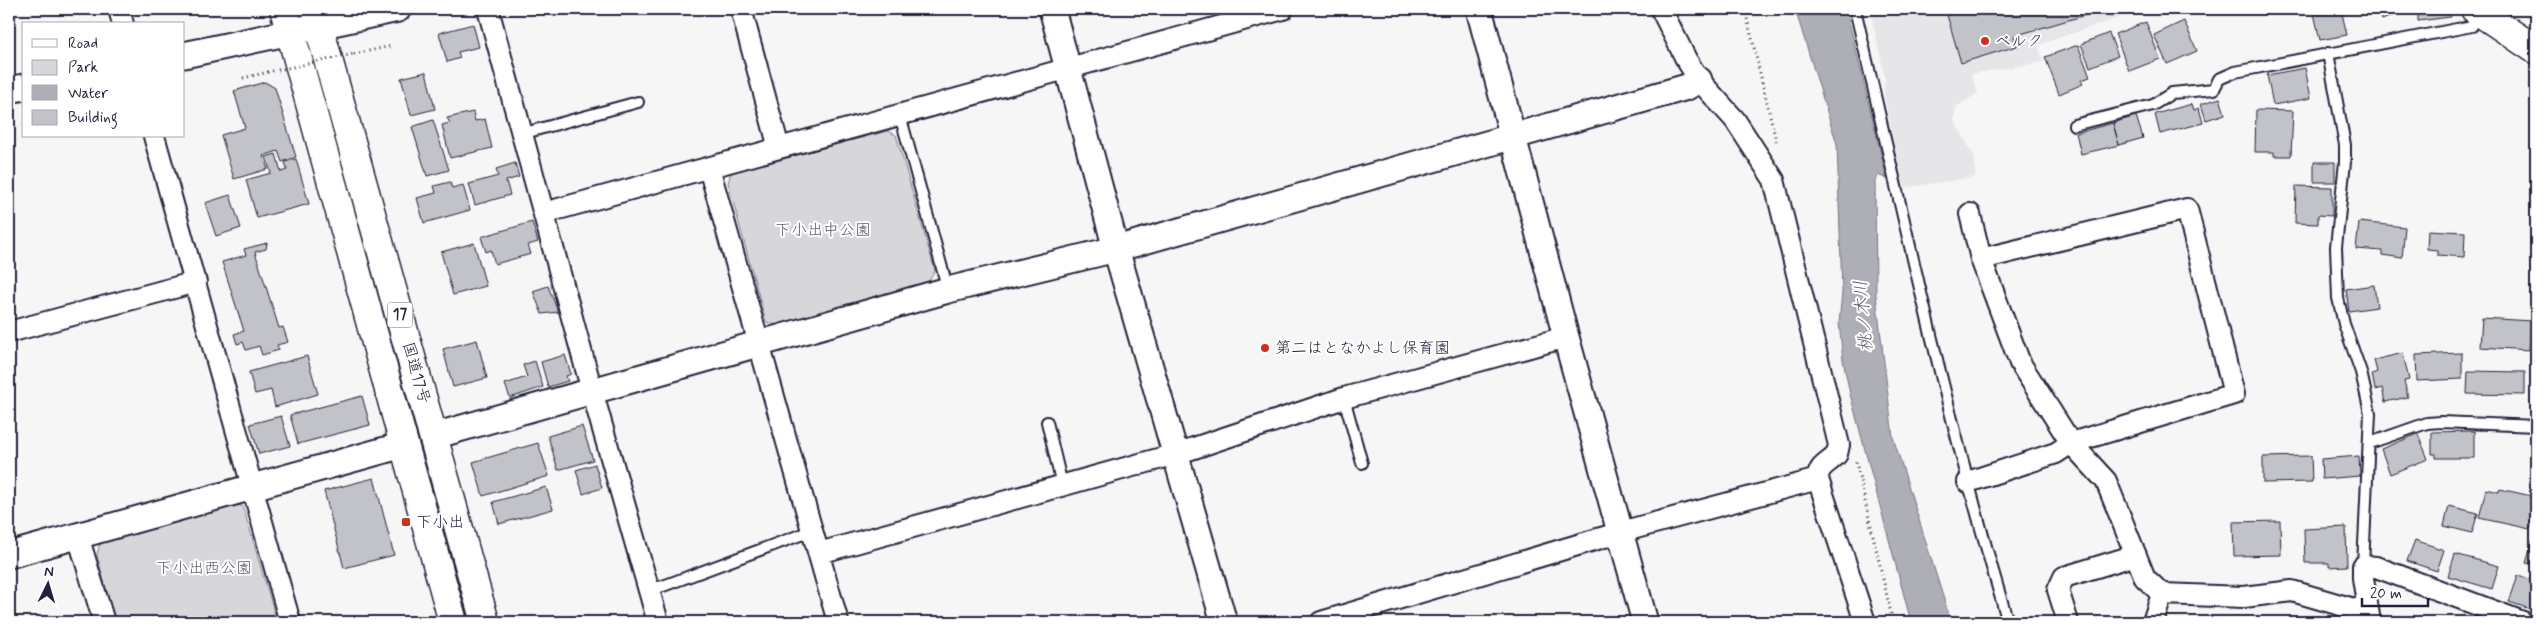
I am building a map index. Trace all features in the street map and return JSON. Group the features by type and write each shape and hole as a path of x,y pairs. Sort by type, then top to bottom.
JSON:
{"main road":[{"path":"2476,10 2536,50"},
{"name":"国道17号","path":"316,17 485,622"},
{"name":"国道17号","path":"287,20 453,622"}],"street":[{"path":"118,9 122,22"},
{"path":"185,55 287,20 398,9"},
{"path":"488,9 592,391 658,622"},
{"path":"741,9 779,148"},
{"path":"1052,9 1116,249 1224,622"},
{"path":"544,213 1283,9"},
{"path":"1479,9 1566,337 1645,622"},
{"path":"1661,9 1699,80 1735,120 1774,180 1839,445 1837,454 1822,466 1818,472 1818,479 1865,622"},
{"path":"434,436 948,290 1116,249 1514,138 1687,87 1699,80"},
{"path":"9,90 22,87"},
{"path":"155,138 290,622"},
{"path":"709,168 838,622"},
{"path":"1968,482 2056,453 2071,443 2234,394 2187,209 1981,259"},
{"path":"1970,214 1981,259 2020,363 2071,443 2106,481 2145,578 2162,594 2244,597 2292,591 2368,614 2363,566 2394,574 2523,622"},
{"path":"9,332 196,282"},
{"path":"819,553 1176,454 1344,398 1566,337"},
{"path":"9,555 403,445"},
{"path":"1322,622 1621,532 1818,479"},
{"path":"78,536 104,622"},
{"path":"2068,622 2058,590 2064,577 2136,555"},
{"path":"2153,622 2162,594"}],"lane":[{"path":"1855,9 1936,360 2008,622"},
{"path":"2074,125 2152,105 2172,93 2214,89 2219,79 2235,72 2472,26 2476,10"},
{"path":"2328,53 2342,127 2345,154 2336,247 2337,290 2344,324 2367,395 2370,413 2363,566"},
{"path":"521,134 638,102"},
{"path":"900,115 948,290"},
{"path":"1344,398 1362,463"},
{"path":"1047,422 1062,485"},
{"path":"2370,443 2384,440 2427,423 2536,426"},
{"path":"649,589 663,586 811,531"}],"path":[{"path":"243,78 392,46"}],"shaded area":[{"path":"1870,9 2144,9 2038,45 2043,62 1971,74 1978,93 1956,107 1954,120 1975,158 1975,177 1904,188 1884,95 1885,78"}],"green space":[{"name":"下小出中公園","path":"888,131 896,135 935,271 929,281 777,325 766,322 728,183 731,172"},
{"name":"下小出西公園","path":"234,503 243,507 277,622 115,622 97,555 100,543"}],"water":[{"name":"桃ノ木川","path":"1795,9 1840,9 1848,17 1887,179 1878,175 1875,180 1876,295 1893,437 1951,622 1911,622 1850,394 1843,360 1839,323 1842,292 1837,144"}],"building":[{"name":"ベルク","path":"1969,9 2106,9 2014,36 2017,46 1961,63 1947,15"},
{"path":"2313,9 2341,9 2347,35 2320,40"},
{"path":"2377,9 2405,9 2406,10 2382,20"},
{"path":"2422,9 2448,9 2451,17 2418,21 2418,12"},
{"path":"2184,21 2197,51 2167,64 2154,35"},
{"path":"2146,22 2160,59 2129,71 2115,34"},
{"path":"473,24 479,47 458,52 460,58 447,62 439,33"},
{"path":"2109,33 2118,56 2090,67 2081,44"},
{"path":"2078,45 2090,77 2081,80 2083,84 2059,94 2045,57"},
{"path":"2305,68 2311,98 2273,105 2267,75"},
{"path":"426,72 435,109 411,115 401,78"},
{"path":"265,82 275,88 296,157 282,162 278,151 263,156 268,169 234,179 221,135 245,128 234,91"},
{"path":"2220,98 2225,114 2206,120 2201,104"},
{"path":"2192,104 2194,110 2199,108 2203,123 2160,134 2155,114"},
{"path":"2256,110 2293,111 2291,156 2274,156 2274,152 2255,152"},
{"path":"473,112 475,121 485,119 492,148 450,158 442,125 450,123 447,118"},
{"path":"2136,116 2143,138 2119,145 2113,123"},
{"path":"433,120 449,170 427,176 412,127"},
{"path":"2113,123 2119,145 2081,154 2076,133"},
{"path":"276,154 281,172 287,170 285,162 296,159 309,204 257,218 246,180 271,173 266,157"},
{"path":"2314,162 2335,162 2335,182 2314,182"},
{"path":"515,163 519,177 506,181 510,195 475,205 469,184 498,176 496,169"},
{"path":"450,182 452,188 463,185 470,210 424,223 417,198 436,193 434,186"},
{"path":"2296,186 2332,187 2332,216 2318,215 2318,224 2295,223"},
{"path":"230,195 241,228 216,236 205,203"},
{"path":"532,222 538,242 528,245 531,254 495,264 491,250 486,252 481,237"},
{"path":"2359,222 2405,227 2402,258 2382,255 2382,251 2356,249"},
{"path":"2428,230 2465,232 2464,257 2437,255 2437,250 2427,249"},
{"path":"267,243 266,249 255,252 279,328 283,327 288,342 277,345 279,350 262,355 259,346 246,350 243,342 237,344 234,334 244,331 222,262 246,255 244,249"},
{"path":"474,243 486,286 453,295 441,252"},
{"path":"2374,285 2377,307 2349,311 2346,289"},
{"path":"548,286 558,312 542,314 533,291"},
{"path":"2482,318 2531,321 2529,350 2480,347"},
{"path":"477,340 487,378 453,387 443,349"},
{"path":"2403,353 2409,380 2404,381 2408,397 2385,402 2382,388 2375,390 2372,374 2377,372 2374,360"},
{"path":"2462,353 2462,379 2417,381 2416,355"},
{"path":"565,355 571,374 566,376 568,381 548,387 541,362"},
{"path":"307,356 318,394 275,407 271,390 255,394 249,372"},
{"path":"535,361 543,387 510,398 505,384 527,377 523,365"},
{"path":"2468,371 2525,372 2525,395 2467,394"},
{"path":"362,396 370,425 298,444 290,415"},
{"path":"281,416 290,446 259,454 250,424"},
{"path":"582,426 593,460 558,470 548,436"},
{"path":"2474,431 2474,458 2436,458 2436,454 2432,454 2432,432"},
{"path":"2418,434 2428,459 2390,474 2381,449"},
{"path":"538,443 549,476 483,496 473,462"},
{"path":"2311,456 2312,482 2263,483 2263,457"},
{"path":"2359,456 2360,476 2322,479 2321,459"},
{"path":"595,464 602,488 583,494 576,470"},
{"path":"374,478 394,555 344,568 324,491"},
{"path":"546,487 553,509 499,524 493,502"},
{"path":"2486,489 2499,492 2500,489 2536,497 2530,529 2479,518"},
{"path":"2449,506 2478,513 2472,533 2444,526"},
{"path":"2280,521 2281,555 2234,556 2233,522"},
{"path":"2346,527 2347,566 2329,567 2329,563 2305,563 2304,529"},
{"path":"2415,540 2444,550 2437,571 2407,561"},
{"path":"2533,540 2536,541 2536,566 2526,563"},
{"path":"2455,554 2499,566 2492,589 2448,576"},
{"path":"2518,576 2536,581 2536,611 2509,602"}],"place":[{"name":"ベルク","path":"1985,41"},
{"name":"第二はとなかよし保育園","path":"1265,348"},
{"name":"下小出","path":"406,522"}]}
